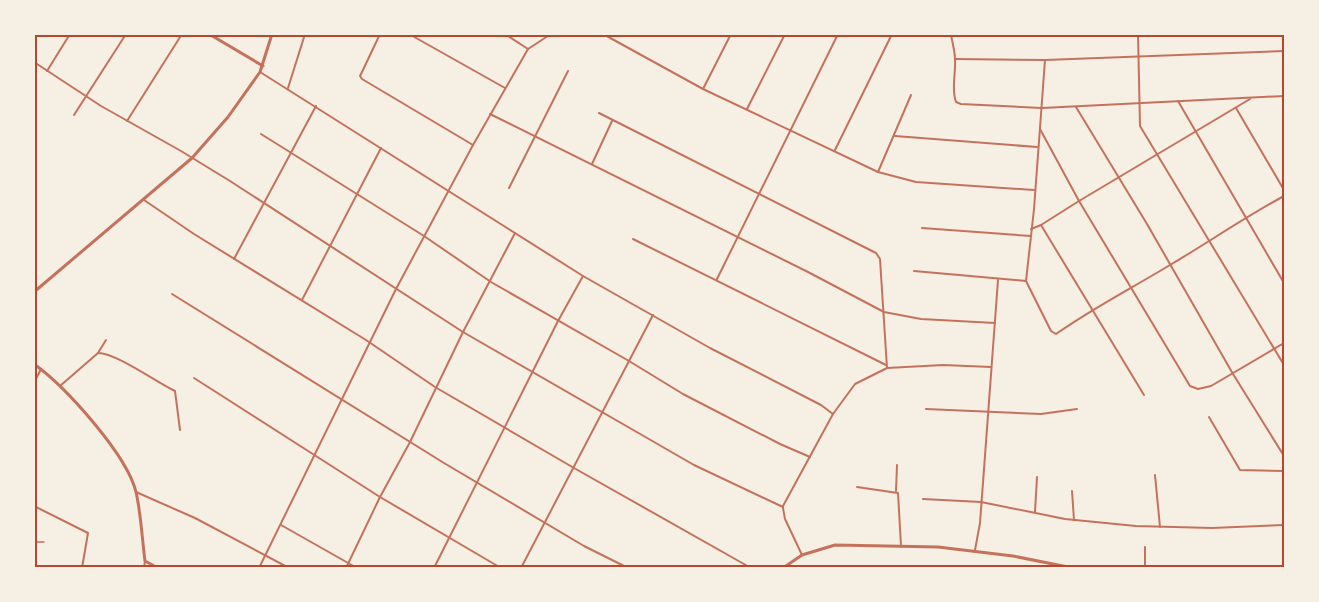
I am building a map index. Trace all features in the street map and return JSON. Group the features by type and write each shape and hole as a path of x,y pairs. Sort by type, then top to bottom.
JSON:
{"street":[{"path":"47,71 70,34"},
{"path":"74,115 126,34"},
{"path":"127,121 182,34"},
{"path":"209,34 263,66"},
{"path":"34,292 192,158 228,117 260,72 272,34"},
{"path":"288,88 305,34"},
{"path":"380,34 360,76 362,79 473,145"},
{"path":"409,34 451,60 505,88"},
{"path":"504,34 528,49"},
{"path":"259,567 396,289 473,145 528,49 551,34"},
{"path":"603,34 703,89 878,172 916,182 1034,190"},
{"path":"703,89 731,34"},
{"path":"747,109 785,34"},
{"path":"717,280 838,34"},
{"path":"835,151 892,34"},
{"path":"951,34 955,59 953,82 956,102 1042,108 1284,96"},
{"path":"1138,34 1140,126 1284,365"},
{"path":"955,59 1045,60 1284,51"},
{"path":"1045,60 1026,281 1054,334 1092,309 1209,242 1245,217 1284,196"},
{"path":"34,62 127,121 192,158 463,332 694,465 783,507"},
{"path":"509,188 568,71"},
{"path":"260,72 583,276 710,348 821,405 833,414"},
{"path":"878,172 911,95"},
{"path":"1031,229 1253,98"},
{"path":"1178,100 1284,283"},
{"path":"234,259 316,106"},
{"path":"1076,107 1171,265 1233,374 1284,456"},
{"path":"1236,108 1284,190"},
{"path":"599,113 873,251 880,259 887,367"},
{"path":"490,114 737,236 884,312 921,319 995,324"},
{"path":"592,164 612,121"},
{"path":"1040,129 1079,201 1133,287 1190,386 1198,389 1205,388 1284,343"},
{"path":"261,134 424,236 490,282 705,406 810,457"},
{"path":"895,136 1037,147"},
{"path":"302,300 381,148"},
{"path":"144,200 435,387 751,567"},
{"path":"1041,225 1144,395"},
{"path":"922,228 1031,236"},
{"path":"346,567 410,442 435,387 515,233"},
{"path":"633,239 887,367"},
{"path":"914,271 1026,281"},
{"path":"434,567 583,276"},
{"path":"975,550 981,502 998,280"},
{"path":"172,294 545,523 584,546 628,567"},
{"path":"521,567 653,314"},
{"path":"60,386 98,353 106,340"},
{"path":"98,353 103,353 175,391 180,430"},
{"path":"34,364 60,386 120,457 136,492 144,567"},
{"path":"802,555 785,519 783,507 833,414 855,384 887,367 943,365 991,367"},
{"path":"34,383 41,369"},
{"path":"194,378 380,497 501,567"},
{"path":"926,409 1041,414 1077,409"},
{"path":"1209,417 1240,470 1284,471"},
{"path":"1280,450 1284,448"},
{"path":"897,465 901,546"},
{"path":"1155,475 1160,527"},
{"path":"1035,512 1037,477"},
{"path":"857,487 897,491"},
{"path":"1072,491 1074,520"},
{"path":"136,492 195,518 289,567"},
{"path":"923,499 981,502 1074,520 1160,527 1212,528 1284,525"},
{"path":"34,506 88,533 82,567"},
{"path":"281,525 357,567"},
{"path":"783,567 802,555 835,545 975,550 1073,567"},
{"path":"1145,547 1145,567"},
{"path":"145,561 158,567"},
{"path":"1042,562 1042,567"}],"lane":[{"path":"34,542 44,543"}]}
